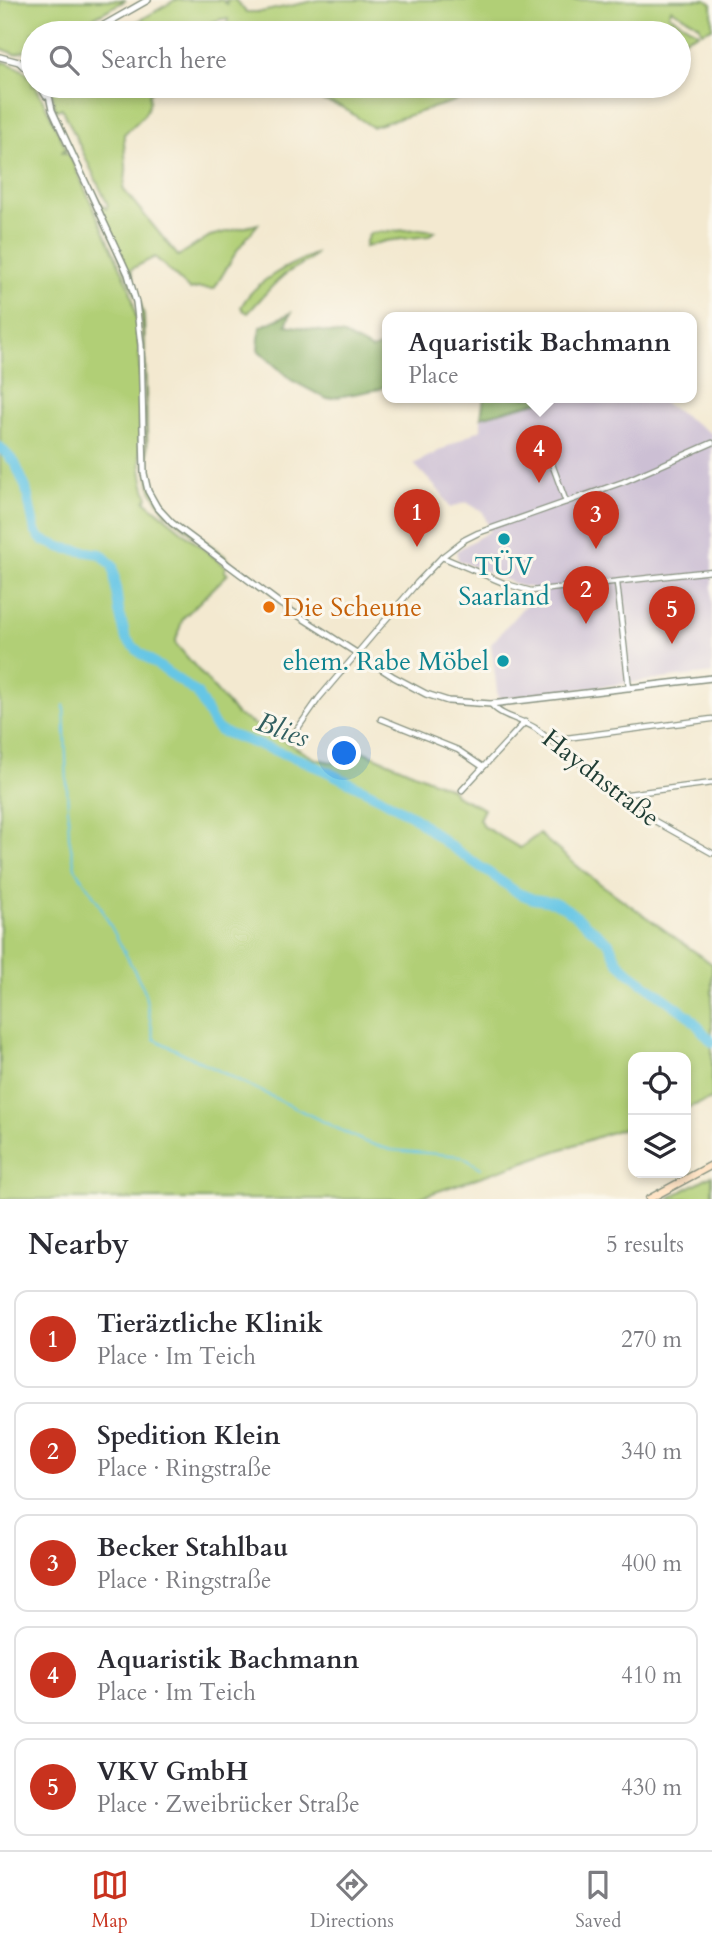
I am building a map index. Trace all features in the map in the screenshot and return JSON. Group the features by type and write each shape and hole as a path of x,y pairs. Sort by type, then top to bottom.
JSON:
{"main road":[{"path":"649,1199 712,1165"}],"street":[{"path":"111,21 148,0"},
{"path":"0,57 19,62"},
{"path":"48,98 128,274 134,295 140,328 144,473 148,491 165,516 282,605 426,694 461,703 491,704 712,678"},
{"path":"541,434 566,502"},
{"path":"291,738 319,698 417,583 442,557 464,540 661,466 712,443"},
{"path":"442,557 506,584 531,591 712,571"},
{"path":"617,583 629,688"},
{"name":"Haydnstraße","path":"491,704 500,713 525,722 551,740 655,823 712,853"},
{"path":"381,719 458,750 483,767"},
{"path":"551,740 712,719"},
{"path":"462,790 525,722"},
{"path":"619,796 712,783"}],"shaded area":[{"path":"533,403 664,403 712,434 712,673 498,699 491,644 532,597 533,588 520,586 458,560 456,551 490,531 483,512 466,502 450,508 441,493 414,464 481,429 481,417"}],"green space":[{"path":"0,0 126,0 87,21 21,21 21,52 15,54 0,48"},
{"path":"175,0 222,0 228,5 226,0 235,0 246,12 261,12 318,0 706,0 712,4 712,28 702,32 699,25 671,9 669,15 679,21 139,21"},
{"path":"691,28 699,33 691,36"},
{"path":"2,61 21,70 21,98 42,98 67,150 62,152 69,154 129,286 138,336 140,460 148,497 145,501 226,567 224,571 228,574 183,618 175,643 236,714 316,759 341,764 353,747 452,789 455,795 484,809 479,819 483,826 520,848 539,834 588,875 712,964 712,1099 691,1106 691,1052 628,1052 628,1127 415,1199 0,1199"},
{"path":"53,98 150,98 146,112 124,134 126,167 123,189 178,256 210,236 258,224 238,249 214,289 190,290 155,257 131,269 144,316 148,467 153,483 178,519 226,557 228,562 166,513 151,490 146,467 144,353 138,300 94,195 106,209 108,205 62,108 55,111"},
{"path":"315,98 464,98 372,127 342,107"},
{"path":"418,229 435,231 428,236 385,241 365,247 370,233"},
{"path":"315,254 283,276 248,313 243,310 241,307 247,297 264,281 284,268"},
{"path":"291,313 286,325 344,335 372,350 382,346 382,388 327,399 291,380 258,350 260,327"},
{"path":"483,403 533,403 481,417"},
{"path":"712,1175 712,1199 667,1199"}],"waterway":[{"name":"Blies","path":"0,447 15,463 26,488 35,531 42,540 63,548 101,554 113,566 126,639 139,652 197,693 220,731 307,762 381,798 414,817 446,843 518,893 533,899 554,902 567,909 609,943 618,962 631,974 689,1016 712,1042"},
{"path":"64,705 69,837 75,868 98,902 144,989 154,1039 365,1142 391,1150 461,1156 481,1168"}],"place":[{"name":"Aquaristik Bachmann","path":"539,483"},
{"name":"TÜV Saarland","path":"504,539"},
{"name":"Tieräztliche Klinik","path":"417,547"},
{"name":"Becker Stahlbau","path":"596,549"},
{"name":"Die Scheune","path":"269,607"},
{"name":"Spedition Klein","path":"586,624"},
{"name":"VKV GmbH","path":"672,644"},
{"name":"ehem. Rabe Möbel","path":"503,661"}]}
